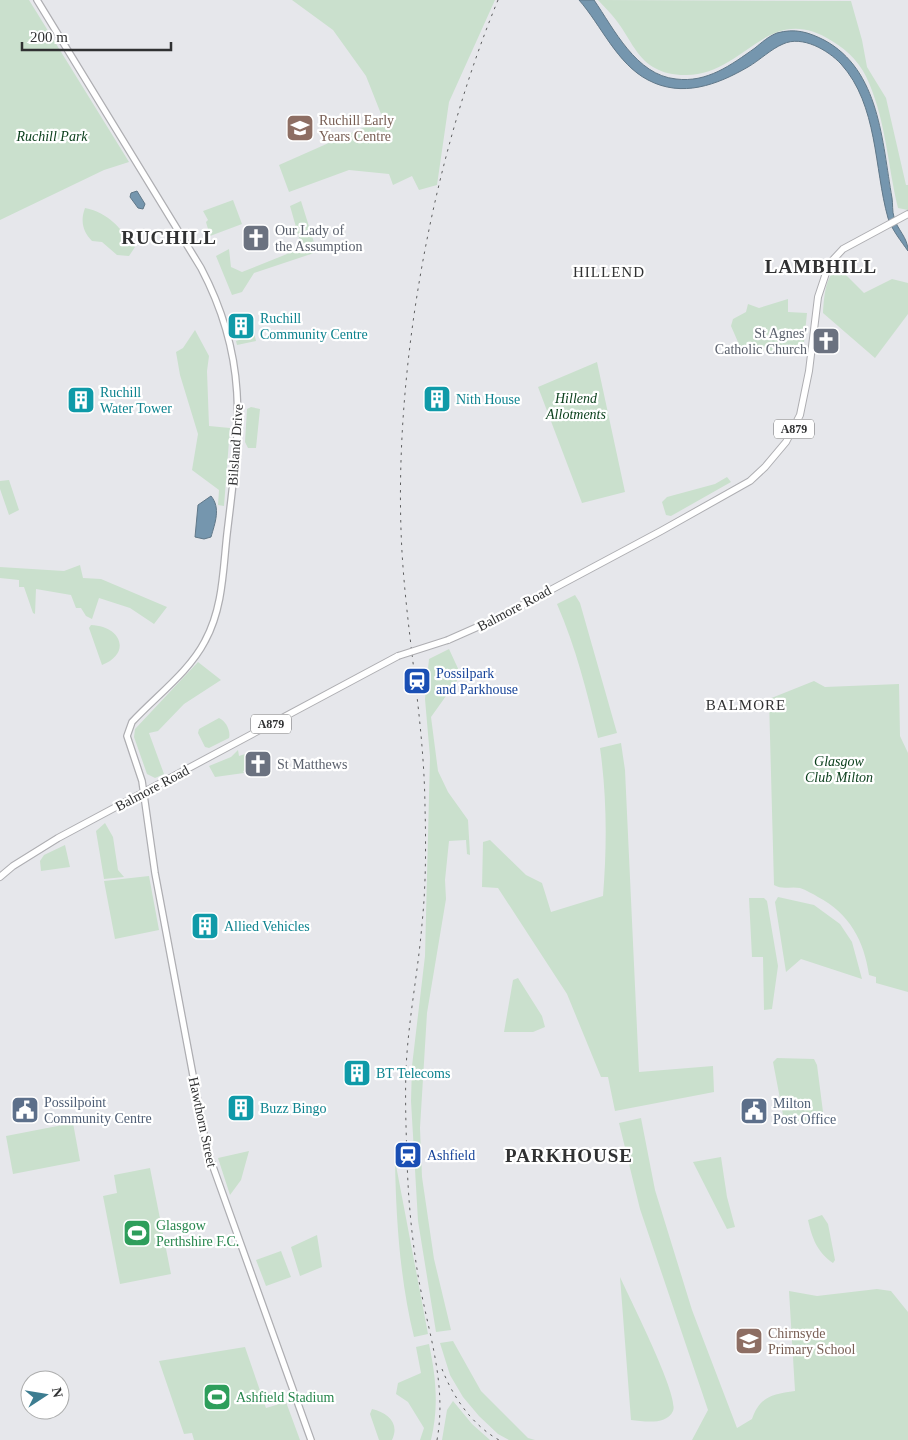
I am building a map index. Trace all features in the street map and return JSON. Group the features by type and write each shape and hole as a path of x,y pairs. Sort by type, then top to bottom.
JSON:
{"main road":[{"name":"Bilsland Drive","path":"37,0 201,268 224,320 237,380 238,445 222,586 215,617 206,639 195,657 128,729"},
{"name":"Balmore Road","path":"0,877 40,849 144,791 398,656 448,640 477,628 661,531 750,481 780,452 800,415 809,371 818,297 830,264 843,249 908,214"},
{"name":"Hawthorn Street","path":"128,729 127,739 144,791 155,873 206,1150 312,1440"}],"green space":[{"name":"Ruchill Park","path":"0,0 29,0 129,162 104,170 0,220"},
{"path":"292,0 495,0 449,102 437,185 419,190 412,176 393,185 389,174 349,170 289,192 279,165 383,119 366,76 333,30"},
{"path":"598,0 851,1 862,40 867,67 886,98 906,185 908,185 908,210 898,208 883,129 869,83 859,64 838,45 809,31 790,29 773,34 724,64 706,72 685,75 672,74 657,69 642,58 616,20"},
{"path":"233,200 242,224 210,236 206,222 208,220 203,211"},
{"path":"301,201 317,252 254,273 242,292 232,295 216,256 229,249 231,267 242,272 302,248 290,206"},
{"path":"85,208 101,214 119,228 135,247 129,256 117,255 102,242 92,241 86,234 83,226"},
{"path":"838,267 864,293 892,279 908,283 908,314 875,358 823,313 828,282 830,276"},
{"path":"788,299 788,312 807,313 803,353 741,349 731,326 733,319 746,312 748,304 759,308"},
{"path":"247,317 250,317 256,341 237,345 236,341 246,338 251,330"},
{"path":"195,330 209,356 207,371 209,426 230,428 224,506 218,505 219,490 192,470 198,434 180,375 176,352 183,348"},
{"name":"Hillend Allotments","path":"597,362 625,492 582,503 538,387"},
{"path":"251,407 260,409 256,448 248,448 245,442 247,409"},
{"path":"727,477 731,482 671,516 666,515 662,502 667,497 715,484"},
{"path":"9,480 19,510 9,515 0,489 0,481"},
{"path":"80,565 83,578 101,579 167,607 154,624 130,608 99,598 92,619 86,616 81,608 76,608 71,595 36,589 35,614 24,587 19,587 19,580 0,578 0,567 64,571"},
{"path":"575,595 580,603 617,733 598,738 575,654 557,604"},
{"path":"91,625 110,630 119,641 120,647 117,654 102,665 89,628"},
{"path":"449,649 461,675 431,717 438,771 448,792 468,820 470,855 467,854 466,840 449,841 445,880 446,899 427,1013 420,1128 422,1177 434,1259 451,1330 436,1332 418,1221 411,1101 412,1066 425,956 430,757 425,699 429,659"},
{"path":"198,662 221,680 184,704 158,731 149,733 164,774 155,778 147,774 134,737 135,729"},
{"name":"Glasgow Club Milton","path":"814,681 825,687 899,684 900,736 908,753 908,992 876,983 876,977 869,975 863,951 854,930 847,920 829,904 800,888 774,885 769,699"},
{"path":"219,718 227,726 229,738 209,748 205,747 198,733 199,729"},
{"path":"621,743 625,770 639,1072 713,1066 714,1092 615,1111 608,1077 601,1077 567,994 498,888 482,887 483,842 490,840 526,875 542,883 551,912 603,896 606,822 600,748"},
{"path":"238,750 239,756 245,754 248,770 243,771 244,773 215,777 209,766 231,757"},
{"path":"105,823 113,837 118,870 124,877 104,879 96,831"},
{"path":"65,845 70,867 41,871 40,861 44,855"},
{"path":"149,876 159,930 115,939 104,881"},
{"path":"778,897 814,905 840,924 852,942 862,979 801,959 786,972 775,902"},
{"path":"749,898 764,898 767,901 778,966 772,1009 764,1010 763,957 752,957"},
{"path":"518,978 542,1016 545,1027 533,1032 504,1032 513,980"},
{"path":"777,1058 814,1059 817,1065 823,1112 819,1118 785,1125 773,1062"},
{"path":"641,1118 655,1190 692,1310 737,1428 752,1419 755,1411 763,1401 780,1393 795,1391 789,1291 817,1296 877,1289 891,1291 908,1312 908,1440 692,1440 708,1410 640,1209 619,1123"},
{"path":"73,1123 80,1161 13,1174 6,1136"},
{"path":"249,1151 241,1180 230,1195 218,1158"},
{"path":"721,1157 727,1197 735,1227 727,1229 693,1162"},
{"path":"395,1160 428,1334 414,1337 405,1294 400,1249 396,1205"},
{"path":"150,1168 171,1274 120,1284 103,1196 117,1193 114,1175"},
{"path":"822,1215 828,1224 835,1260 833,1263 827,1259 816,1244 808,1220"},
{"path":"317,1235 322,1267 300,1276 291,1247"},
{"path":"281,1251 291,1277 266,1286 256,1260"},
{"path":"620,1277 669,1387 673,1411 670,1416 660,1421 631,1420"},
{"path":"453,1341 481,1391 528,1438 535,1440 509,1440 498,1434 463,1397 450,1375 440,1343"},
{"path":"429,1344 435,1380 435,1416 431,1440 420,1440 424,1428 408,1402 396,1394 398,1383 421,1373 416,1347"},
{"name":"Ashfield Stadium","path":"245,1347 266,1408 286,1402 300,1440 194,1440 192,1433 184,1434 159,1361"},
{"path":"453,1401 472,1424 490,1440 442,1440 447,1410"},
{"path":"372,1409 383,1413 391,1420 394,1429 392,1440 379,1440 370,1414"}],"water":[{"path":"579,0 594,0 618,37 638,60 662,76 676,79 698,78 718,71 737,61 777,33 796,31 812,35 824,40 843,53 857,69 875,109 885,154 893,215 908,246 908,251 894,231 888,218 873,138 862,98 853,80 836,59 814,45 798,41 790,42 779,46 736,73 712,84 686,89 674,88 648,80 627,64"},
{"path":"137,191 145,204 143,209 138,208 130,197 131,193"},
{"path":"211,496 216,506 216,511 211,537 204,539 195,537 198,505"}],"railway":[{"path":"437,1440 440,1400 436,1360 414,1251 409,1204 407,1147 407,1052 423,909 426,836 422,743 402,552 403,414 410,343 421,271 436,199 453,130 474,63 498,0"},
{"path":"442,1369 464,1409 480,1427 499,1440"}],"place":[{"name":"Ruchill Early Years Centre","path":"300,128"},
{"name":"Our Lady of the Assumption","path":"256,238"},
{"name":"Ruchill Community Centre","path":"241,326"},
{"name":"St Agnes' Catholic Church","path":"826,341"},
{"name":"Nith House","path":"437,399"},
{"name":"Ruchill Water Tower","path":"81,400"},
{"name":"Possilpark and Parkhouse","path":"417,681"},
{"name":"St Matthews","path":"258,764"},
{"name":"Allied Vehicles","path":"205,926"},
{"name":"BT Telecoms","path":"357,1073"},
{"name":"Buzz Bingo","path":"241,1108"},
{"name":"Possilpoint Community Centre","path":"25,1110"},
{"name":"Milton Post Office","path":"754,1111"},
{"name":"Ashfield","path":"408,1155"},
{"name":"Glasgow Perthshire F.C.","path":"137,1233"},
{"name":"Chirnsyde Primary School","path":"749,1341"},
{"name":"Ashfield Stadium","path":"217,1397"}],"district":[{"name":"RUCHILL","path":"169,237"},
{"name":"LAMBHILL","path":"821,266"},
{"name":"HILLEND","path":"609,272"},
{"name":"BALMORE","path":"746,705"},
{"name":"PARKHOUSE","path":"569,1155"}]}
